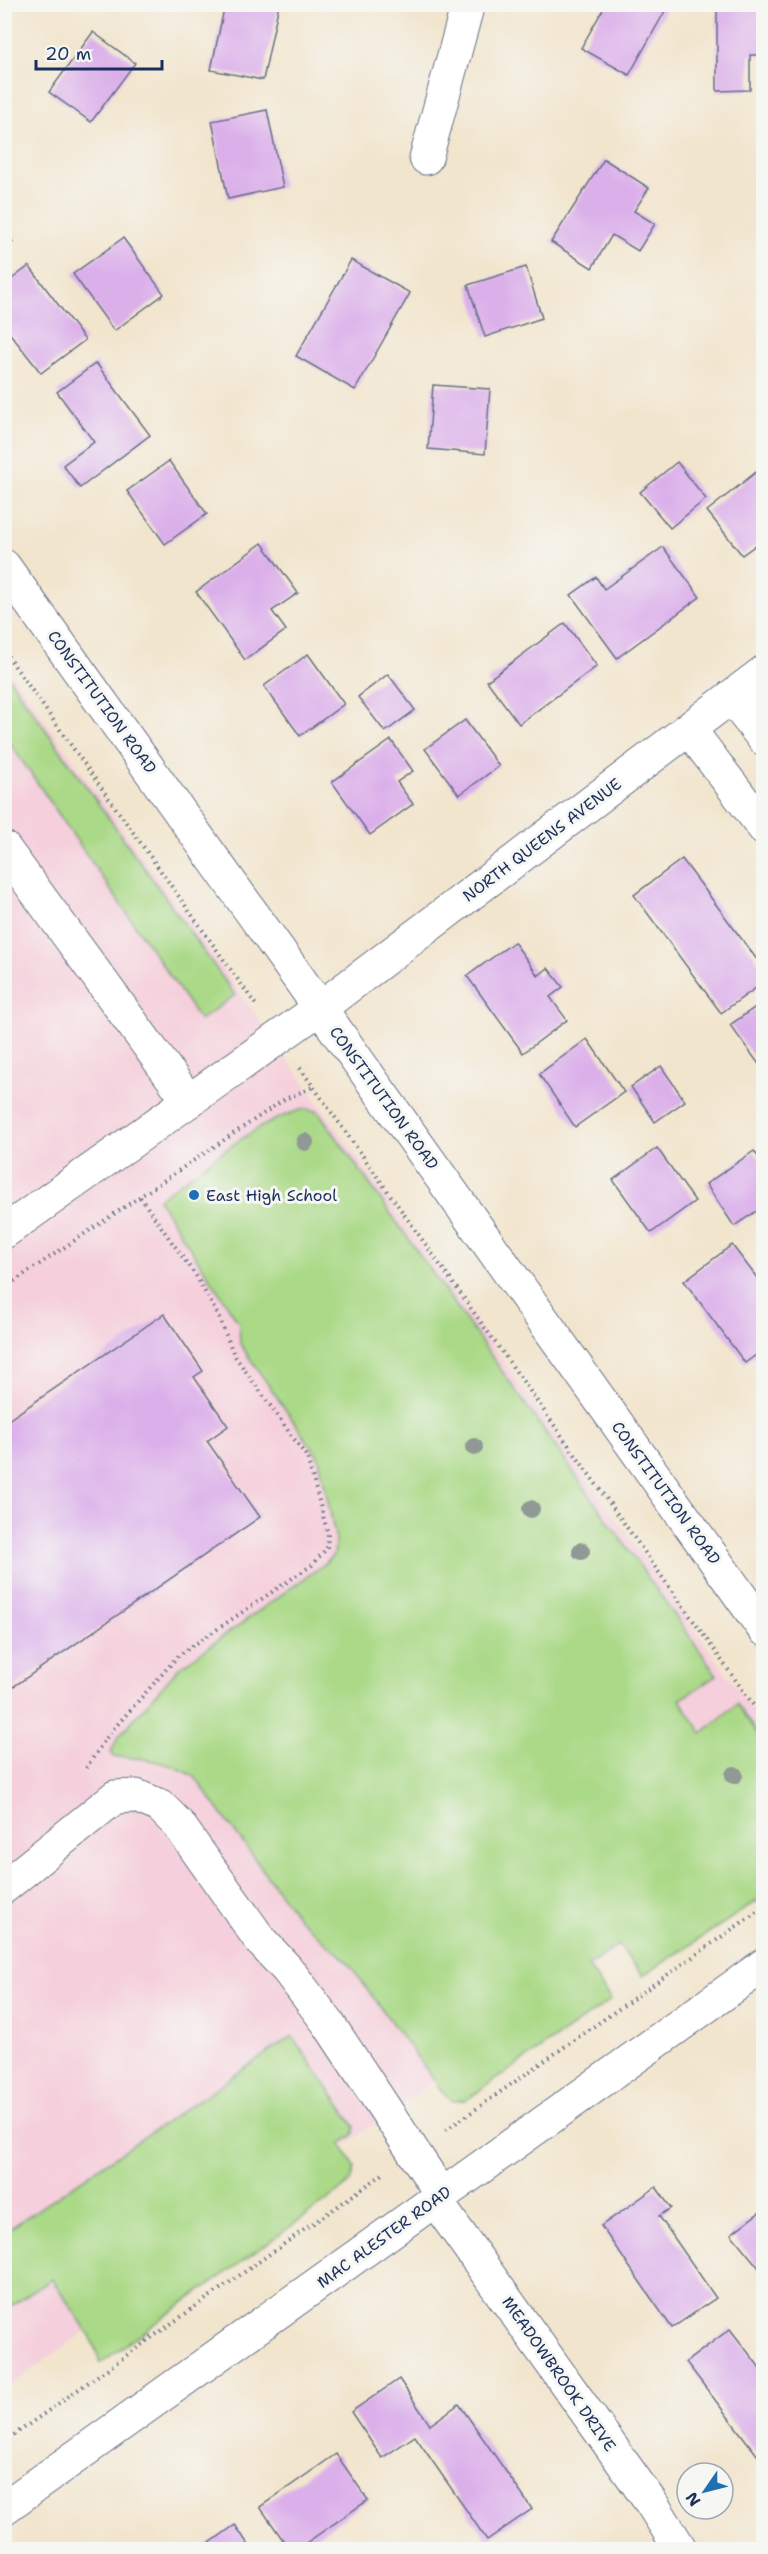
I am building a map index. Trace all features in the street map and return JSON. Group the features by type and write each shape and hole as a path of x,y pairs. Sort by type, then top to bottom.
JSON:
{"street":[{"path":"426,158 468,4"},
{"name":"CONSTITUTION ROAD","path":"4,566 764,1629"},
{"name":"NORTH QUEENS AVENUE","path":"4,1232 320,1008 764,672"},
{"path":"731,697 764,739"},
{"path":"689,729 764,828"},
{"path":"4,848 189,1101"},
{"name":"MEADOWBROOK DRIVE","path":"4,1887 115,1797 136,1796 160,1806 179,1825 261,1941 287,1969 328,2023 439,2197 652,2504 681,2550"},
{"name":"MAC ALESTER ROAD","path":"4,2508 764,1965"}],"path":[{"path":"4,651 764,1720"},
{"path":"4,1288 285,1098 314,1087"},
{"path":"83,1773 109,1734 179,1655 312,1564 327,1548 328,1534 308,1457 234,1355 219,1317 196,1276 140,1197"}],"shaded area":[{"name":"East High School","path":"4,663 764,1726 763,1845 5,2389"}],"green space":[{"path":"4,671 235,995 200,1020 5,736"},
{"path":"305,1109 318,1111 717,1675 680,1700 702,1733 737,1704 763,1742 763,1897 643,1976 618,1945 588,1966 611,2000 466,2100 452,2101 444,2094 346,1960 298,1918 194,1776 156,1761 114,1757 111,1752 118,1737 179,1668 323,1565 334,1554 336,1540 319,1458 240,1344 239,1323 158,1199 248,1135 286,1115"},
{"path":"292,2036 355,2127 353,2135 341,2144 355,2167 352,2179 343,2189 100,2363 91,2337 52,2279 5,2310 5,2232"}],"building":[{"path":"225,4 279,4 263,80 211,70"},
{"path":"606,4 669,4 629,75 581,48"},
{"path":"717,4 764,4 764,55 750,55 750,90 717,91"},
{"path":"93,32 135,63 91,122 49,92"},
{"path":"267,110 283,187 228,199 212,121"},
{"path":"604,159 649,188 634,211 655,224 638,251 612,235 592,268 551,242"},
{"path":"4,230 13,242 4,248"},
{"path":"123,238 164,294 114,331 73,274"},
{"path":"351,260 410,293 355,390 296,356"},
{"path":"29,266 85,340 41,373 4,326 4,285"},
{"path":"526,267 542,318 485,337 468,285"},
{"path":"96,363 150,435 80,488 63,465 94,442 57,392"},
{"path":"433,385 490,389 485,454 428,449"},
{"path":"169,461 207,514 165,544 127,491"},
{"path":"677,462 706,499 670,528 640,492"},
{"path":"760,469 764,473 764,539 742,555 707,511"},
{"path":"262,543 298,593 272,611 286,630 245,660 196,592"},
{"path":"663,547 700,597 617,658 571,595 596,577 604,589"},
{"path":"565,623 597,666 519,724 487,681"},
{"path":"308,654 344,704 300,736 264,686"},
{"path":"388,674 415,710 385,732 358,697"},
{"path":"465,720 499,766 459,795 425,749"},
{"path":"391,740 413,771 397,782 413,804 370,835 332,782"},
{"path":"682,859 764,969 764,982 721,1013 634,895"},
{"path":"514,942 538,976 548,968 563,987 550,997 567,1020 523,1053 467,976"},
{"path":"764,1001 764,1071 730,1025"},
{"path":"587,1039 624,1092 575,1127 539,1074"},
{"path":"661,1066 685,1101 655,1122 631,1087"},
{"path":"657,1148 695,1201 651,1233 613,1180"},
{"path":"754,1151 764,1164 764,1206 734,1226 706,1184"},
{"path":"732,1245 764,1287 764,1349 745,1363 684,1281"},
{"path":"164,1314 203,1371 194,1377 228,1426 207,1441 260,1517 4,1693 4,1423"},
{"path":"656,2187 671,2208 659,2216 716,2298 672,2328 601,2226"},
{"path":"764,2209 764,2274 731,2234"},
{"path":"730,2329 764,2373 764,2464 686,2362"},
{"path":"399,2379 430,2425 459,2404 532,2509 487,2540 415,2436 382,2458 351,2412"},
{"path":"336,2454 368,2500 296,2550 290,2550 260,2507"},
{"path":"235,2525 252,2550 200,2550"}],"place":[{"name":"East High School","path":"194,1195"}]}
